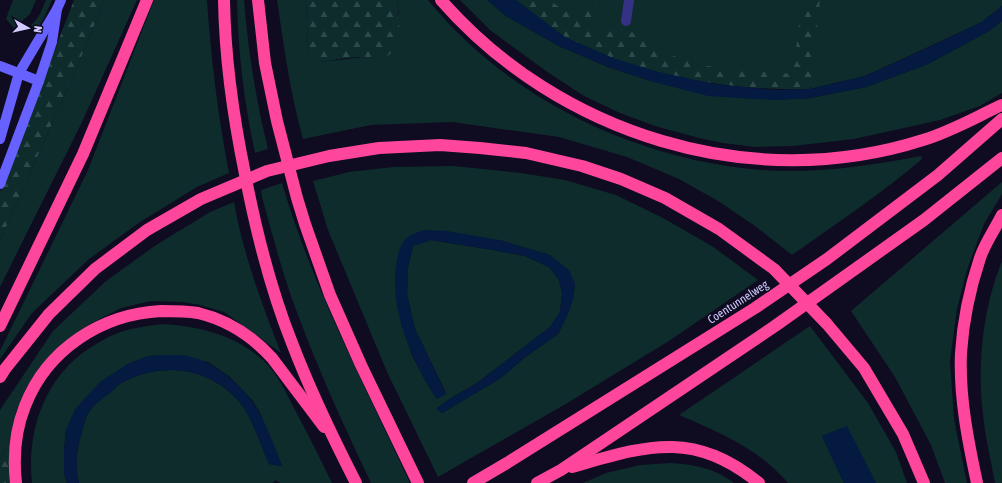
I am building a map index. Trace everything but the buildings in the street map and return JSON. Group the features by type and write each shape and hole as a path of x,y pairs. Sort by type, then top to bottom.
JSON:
{"highway":[{"path":"0,326 83,154 147,0"},
{"path":"224,0 228,69 235,125 252,211 266,267 292,343 337,446 356,483"},
{"path":"258,0 265,63 276,121 305,224 330,295 360,365 418,483"},
{"path":"441,0 458,19 484,43 519,71 553,94 592,115 645,136 684,147 724,155 778,160 828,158 891,149 924,140 968,122 1002,105"},
{"name":"Coentunnelweg","path":"473,483 755,308 827,258 938,175 1002,119"},
{"path":"0,377 49,314 95,269 147,230 201,199 267,171 330,156 379,148 440,145 526,153 582,166 621,179 665,198 719,229 774,269 827,324 864,368 904,434 924,483"},
{"path":"537,483 561,470 775,326 924,220 1002,158"},
{"path":"977,483 969,440 962,385 961,353 967,306 980,257 1002,215"},
{"path":"16,483 15,450 21,419 31,392 48,367 72,344 96,327 124,317 152,312 168,311 196,313 222,321 249,336 272,358 337,446"},
{"path":"561,470 635,450 674,447 699,450 712,454 740,469 759,483"}],"main road":[{"path":"0,138 19,73 59,4"},
{"path":"0,184 39,81 52,42 59,4"},
{"path":"0,66 39,81"}],"street":[{"path":"626,21 629,0"}],"green space":[{"path":"13,0 36,0 30,14 14,28 6,19"},
{"path":"46,0 52,0 36,31 31,25 38,17"},
{"path":"74,0 104,0 87,44 0,241 0,192"},
{"path":"104,0 137,0 82,122 0,287 0,241 87,44"},
{"path":"154,0 207,0 215,87 229,173 197,187 140,222 89,259 32,313 0,359 0,351 88,170"},
{"path":"237,0 244,0 253,75 268,149 255,153 242,77"},
{"path":"277,0 306,0 308,49 310,57 320,62 364,57 379,58 399,15 397,0 428,0 460,35 496,67 535,94 577,118 621,137 667,153 714,164 781,171 841,168 921,156 922,159 874,197 792,255 755,226 718,201 679,179 627,157 559,137 452,122 371,125 303,139 291,87"},
{"path":"306,0 397,0 399,32 395,47 391,53 382,58 358,57 320,62 313,61 310,57 308,49"},
{"path":"460,0 487,0 506,16 559,46 608,67 654,82 774,100 810,98 866,87 928,64 989,31 1002,21 1002,93 980,106 940,120 854,139 793,146 755,147 723,143 655,126 620,113 584,96 546,71 490,30"},
{"path":"516,0 549,0 565,11 583,16 586,0 597,0 593,30 642,33 645,43 654,50 706,66 793,74 802,0 820,0 810,89 779,89 716,84 655,71 625,62 565,37"},
{"path":"520,0 1002,0 1002,6 982,22 865,76 810,89 811,87 715,83"},
{"path":"453,166 521,173 565,180 616,195 663,218 712,246 758,280 669,341 564,405 438,477 387,372 328,230 313,181 349,172 393,167","holes":["407,238 499,240 550,255 575,284 573,299 558,334 524,358 501,378 442,413 437,408 477,383 550,327 560,312 562,293 559,280 549,267 525,256 431,240 413,246 408,267 407,295 415,329 446,393 437,399 412,355 401,323"]},
{"path":"1002,182 1002,194 984,224 967,270 957,309 950,361 954,419 967,483 945,483 931,445 895,377 851,311"},
{"path":"282,183 308,260 324,298 410,483 371,483 329,391 291,296 262,197 261,190"},
{"path":"234,202 242,241 260,297 281,353 224,312 200,305 183,302 151,301 121,308 92,323 68,339 46,360 27,386 16,412 11,442 0,459 0,410 53,331 106,281 156,245 210,212"},
{"path":"1002,261 1002,483 995,483 983,414 981,395 981,356 990,297"},
{"path":"164,324 192,327 217,334 241,345 264,361 281,384 332,483 280,483 275,480 273,483 79,483 77,465 78,447 85,421 91,409 119,384 139,375 154,371 184,371 198,374 225,388 237,399 247,413 269,464 282,466 260,413 252,400 230,377 208,362 172,355 149,356 128,364 66,430 64,474 67,483 32,483 31,462 37,422 43,403 64,370 79,356 111,336 131,329"},
{"path":"810,326 868,403 896,452 907,483 876,483 846,427 822,436 844,483 788,483 777,471 751,451 709,428 679,415"},
{"path":"11,442 11,483 0,483 0,459"},
{"path":"671,463 704,468 727,478 734,483 583,483 606,473 640,465"}],"water":[{"path":"487,0 516,0 565,37 615,59 659,72 714,84 775,90 810,89 865,76 982,22 1002,6 1002,21 989,31 928,64 866,87 810,98 774,100 708,96 654,82 608,67 559,46 506,16"},
{"path":"424,230 447,231 499,240 550,255 569,270 575,284 573,299 558,334 524,358 501,378 442,413 436,409 451,398 477,383 550,327 560,312 562,293 559,280 549,267 525,256 431,240 413,246 408,267 407,295 415,329 446,394 437,399 427,384 411,350 399,315 396,296 395,278 397,260 401,245 413,234"},
{"path":"149,356 186,356 205,362 219,370 243,390 259,412 271,437 282,466 269,464 247,413 237,399 225,388 198,374 184,371 154,371 139,375 123,382 93,406 86,417 78,447 77,465 79,483 67,483 64,474 66,430 75,409 101,381 128,364"},
{"path":"847,426 876,483 844,483 822,436"}]}
